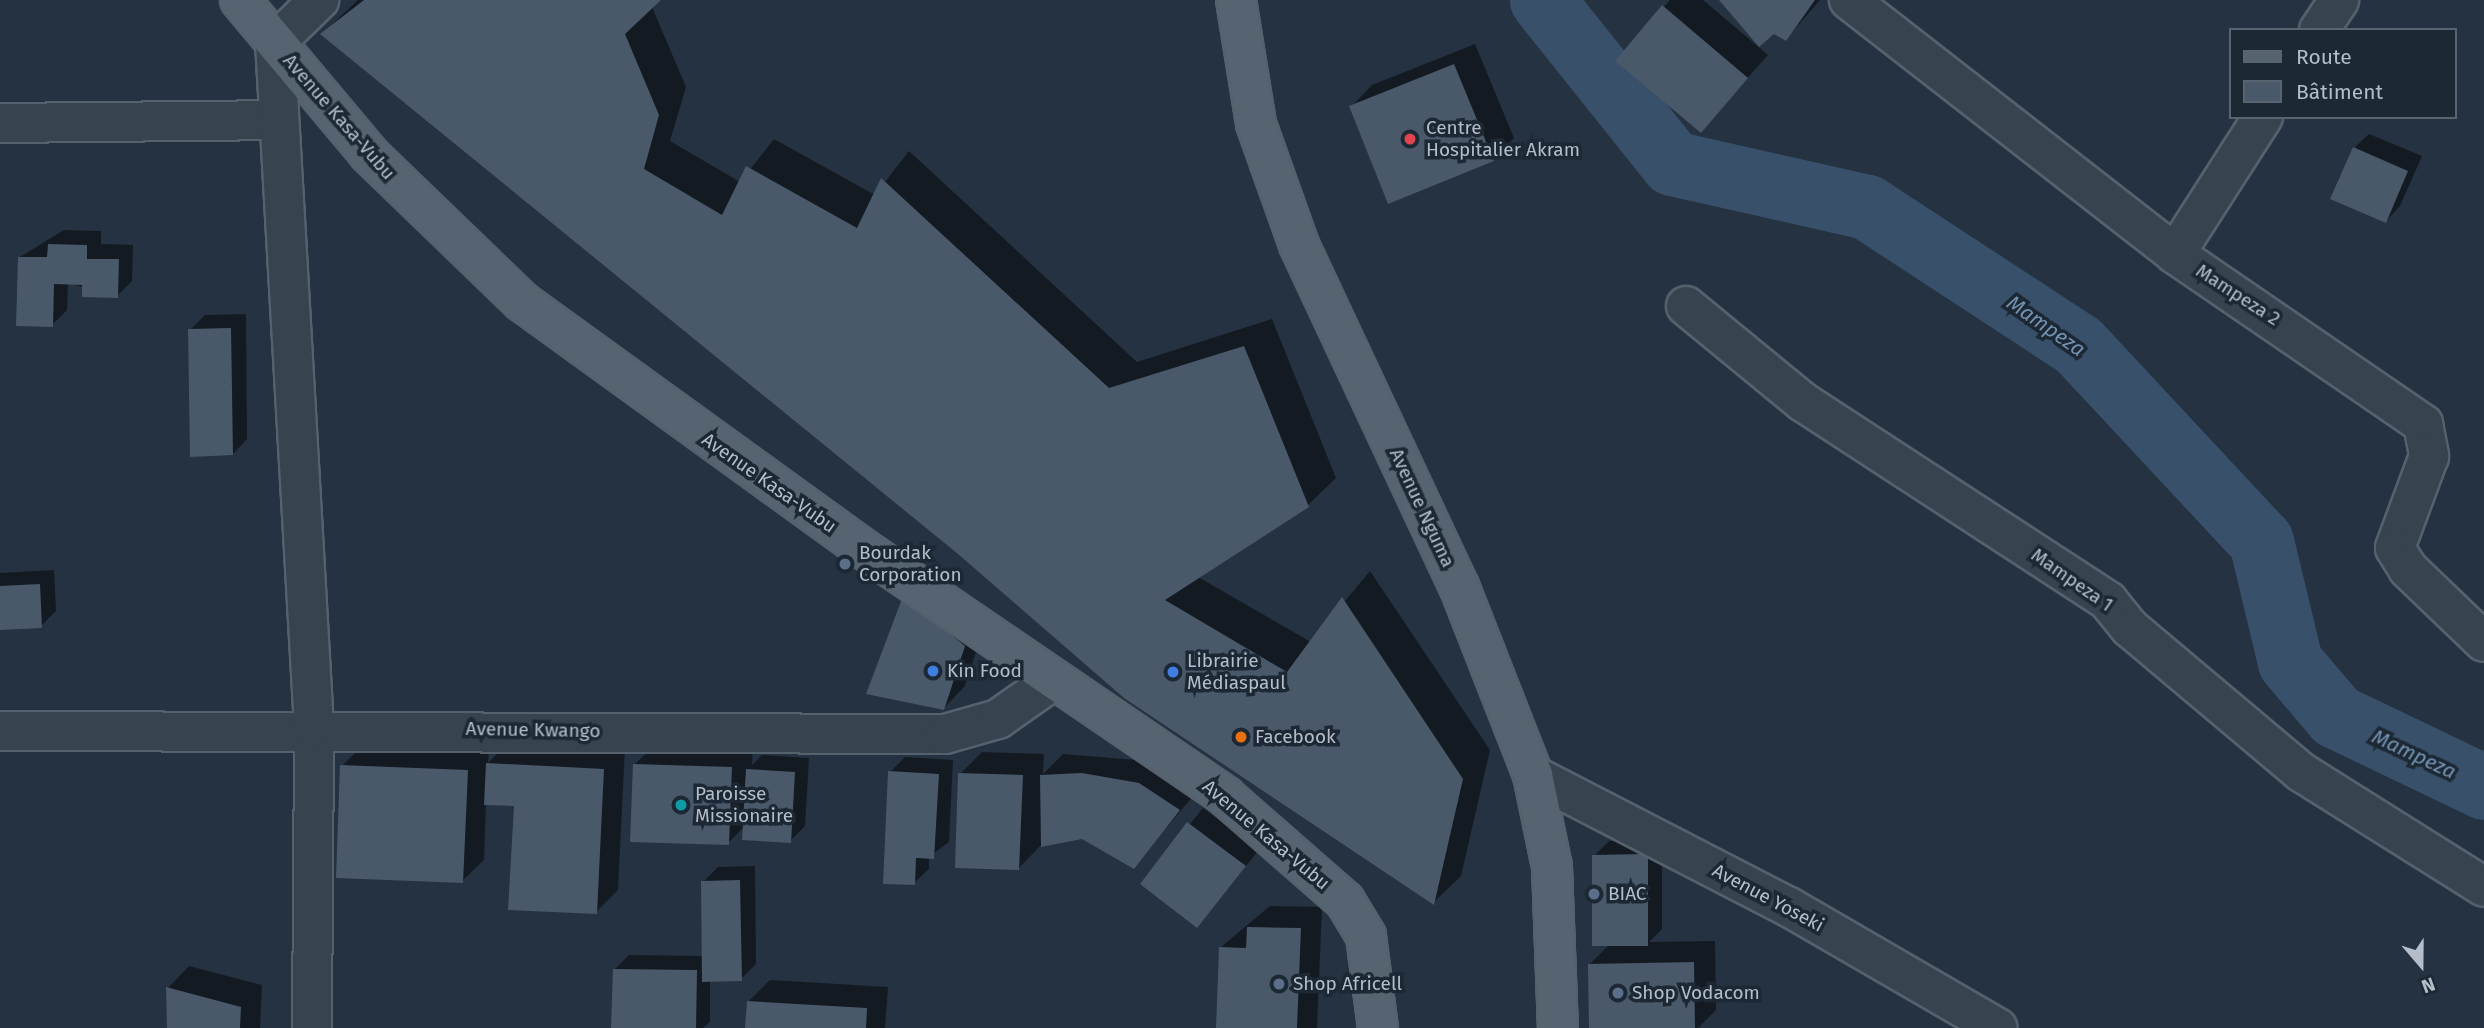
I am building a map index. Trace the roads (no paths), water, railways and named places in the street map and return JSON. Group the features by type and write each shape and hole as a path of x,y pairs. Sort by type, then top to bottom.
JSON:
{"main road":[{"name":"Avenue Kasa-Vubu","path":"240,0 369,154 521,301 1052,681 1225,796 1345,901 1366,936 1378,1028"},
{"name":"Avenue Nguma","path":"1236,0 1256,124 1299,245 1459,586 1533,775 1552,866 1558,1028"}],"street":[{"path":"312,1028 314,727 275,43 319,0"},
{"name":"Mampeza 2","path":"1849,0 2175,254 2423,424 2429,456 2395,548 2408,569 2484,642"},
{"path":"2175,254 2262,119"},
{"path":"0,123 279,120"},
{"name":"Mampeza 1","path":"1686,306 1803,402 2108,601 2130,628 2301,772 2484,887"},
{"name":"Avenue Kwango","path":"0,731 314,727 945,734 998,719 1052,681"},
{"name":"Avenue Yoseki","path":"1533,775 1789,907 1998,1028"}],"waterway":[{"name":"Mampeza","path":"1542,0 1672,163 1867,207 2078,345 2261,541 2290,662 2336,716 2484,787"}],"place":[{"name":"Centre Hospitalier Akram","path":"1410,139"},
{"name":"Bourdak Corporation","path":"845,564"},
{"name":"Kin Food","path":"933,671"},
{"name":"Librairie Médiaspaul","path":"1173,672"},
{"name":"Facebook","path":"1241,737"},
{"name":"Paroisse Missionaire","path":"681,805"},
{"name":"BIAC","path":"1594,894"},
{"name":"Shop Africell","path":"1279,984"},
{"name":"Shop Vodacom","path":"1618,993"}]}
